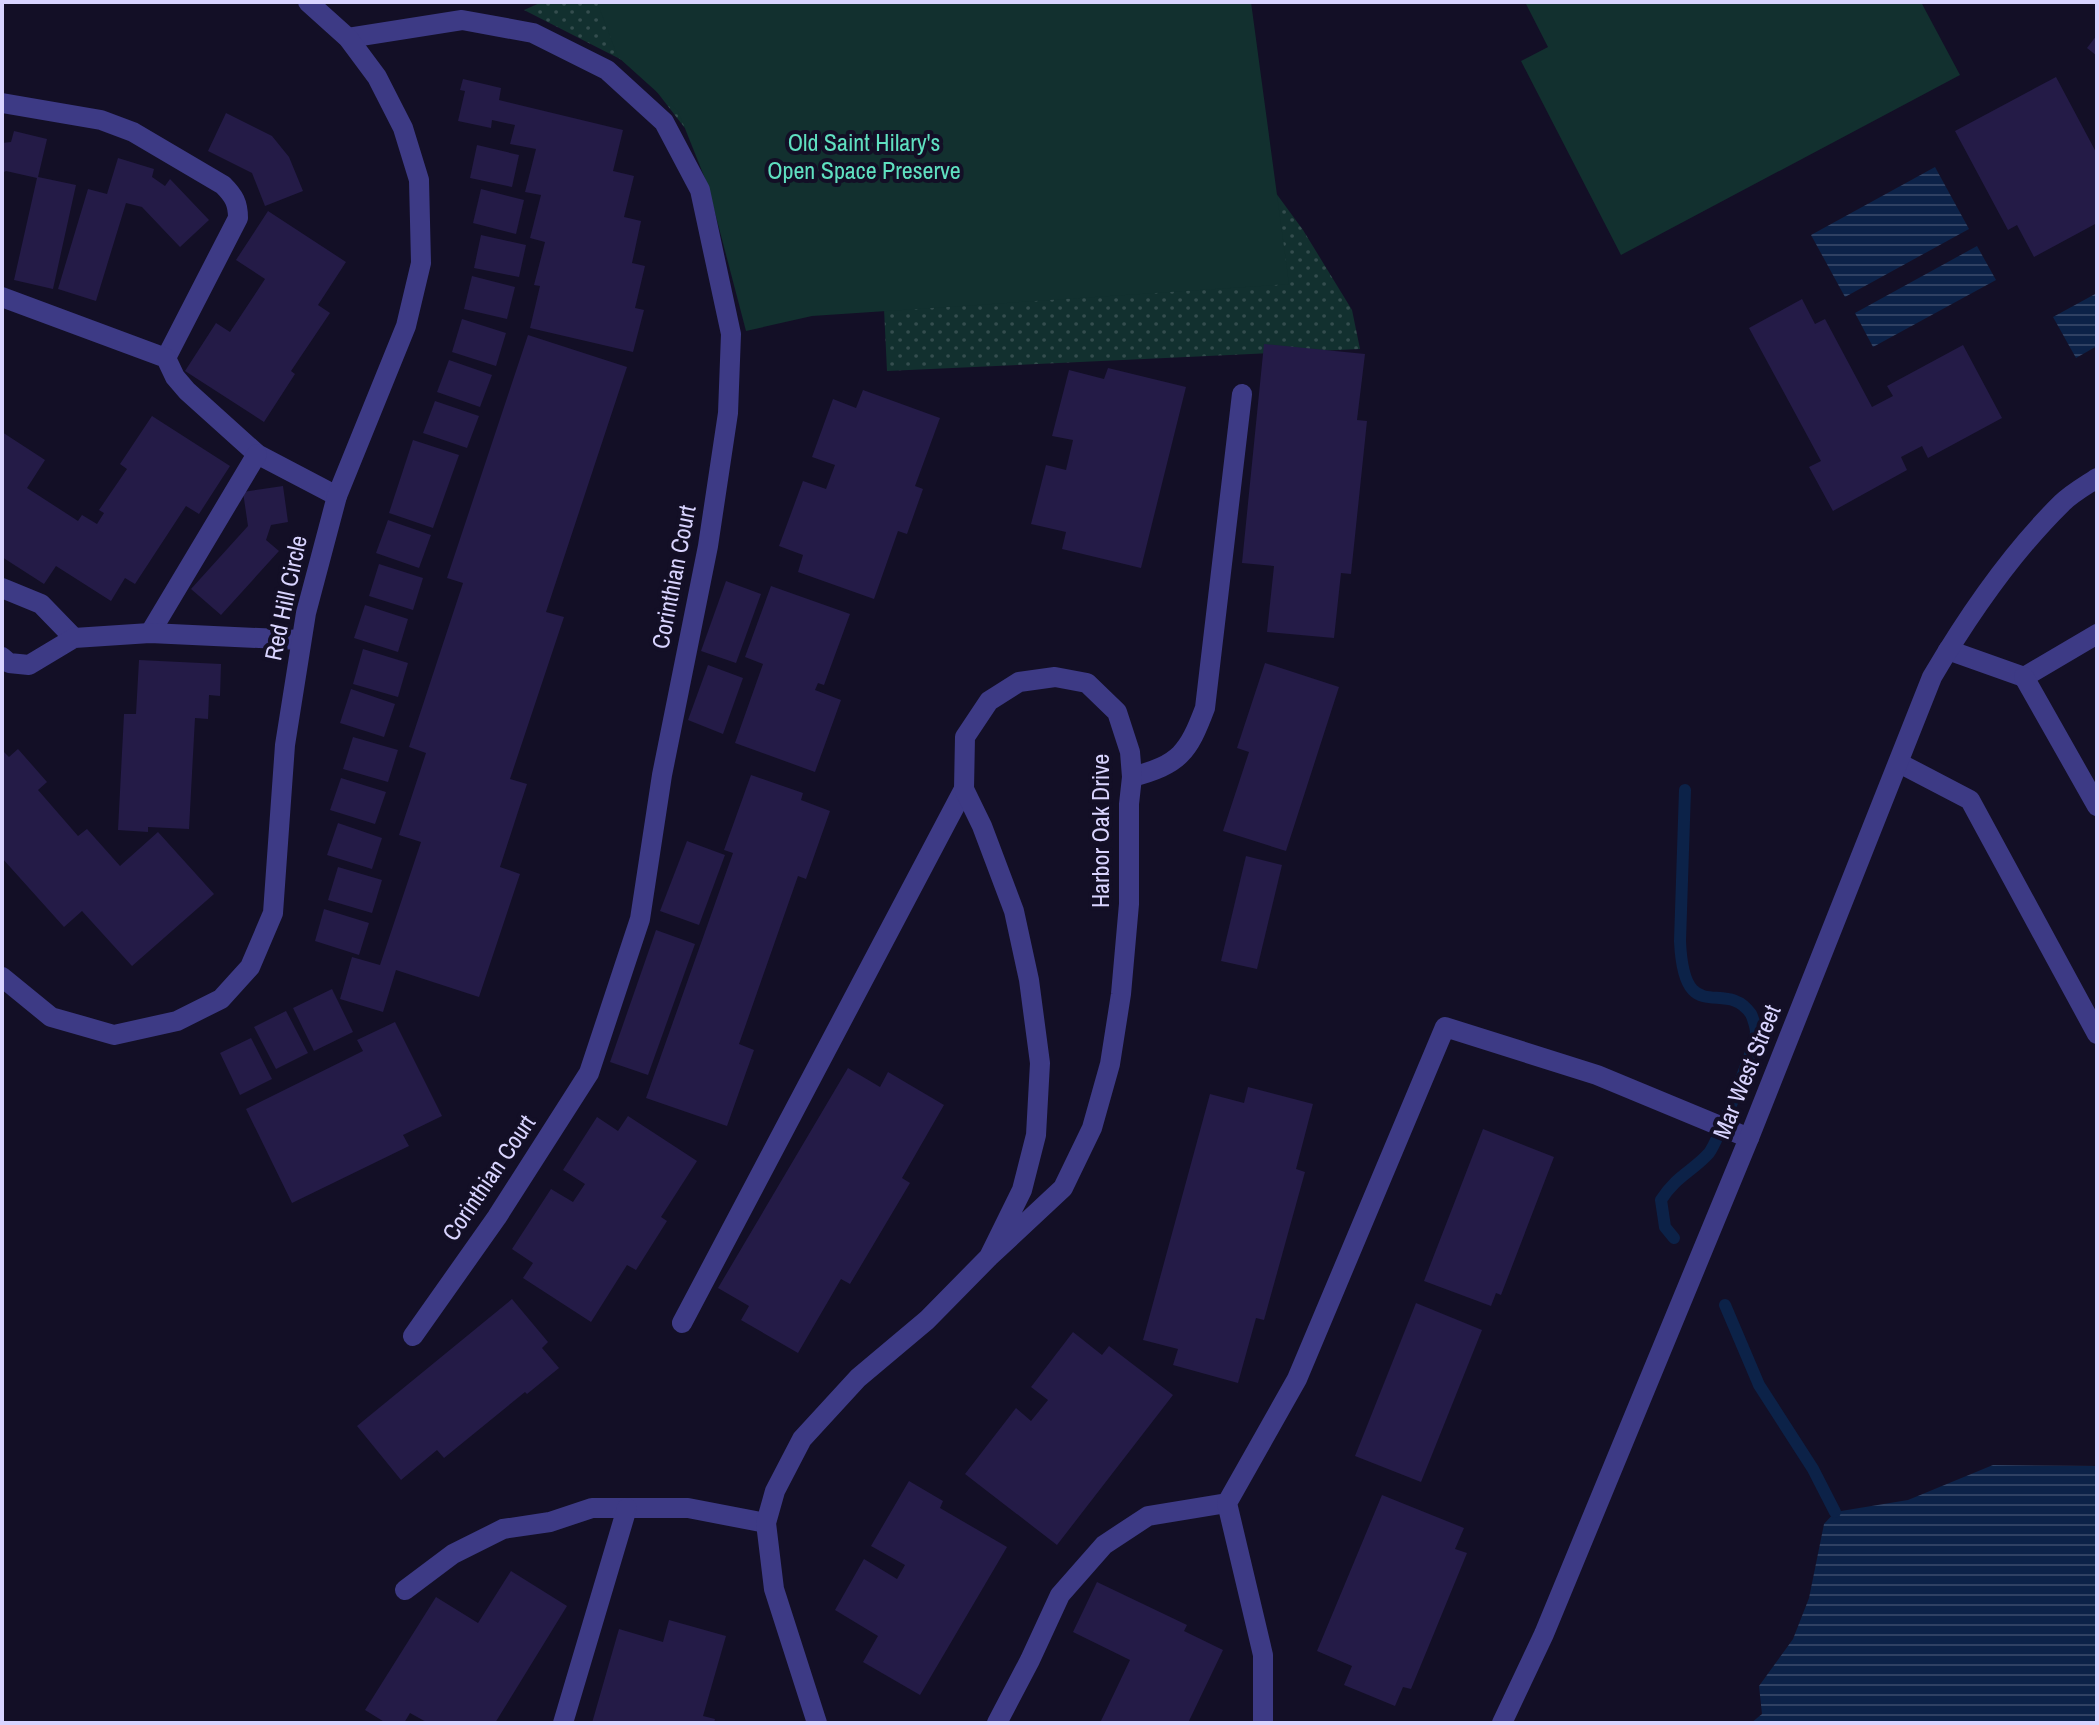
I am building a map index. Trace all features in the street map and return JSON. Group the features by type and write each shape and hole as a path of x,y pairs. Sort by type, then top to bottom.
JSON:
{"street":[{"name":"Red Hill Circle","path":"2,977 51,1017 114,1035 177,1021 221,999 250,967 273,913 285,745 301,640 337,496 406,326 421,263 419,180 403,128 377,77 348,38 308,2"},
{"name":"Corinthian Court","path":"348,38 462,20 533,33 607,70 664,122 700,190 731,334 728,413 708,546 662,775 640,919 589,1073 497,1217 413,1336"},
{"path":"2,103 101,120 133,132 223,185 232,195 238,206 238,218 166,358"},
{"path":"2,297 166,358 175,377 187,391 257,454 337,496"},
{"path":"1132,777 1162,769 1181,755 1195,735 1205,708 1242,394"},
{"path":"150,633 257,454"},
{"name":"Mar West Street","path":"1502,1723 1544,1634 1741,1135 1899,763 1932,677 1972,610 2013,558 2063,501 2097,478"},
{"path":"2,588 41,604 74,638"},
{"path":"2,657 18,666 29,665 74,638 150,633 301,640"},
{"path":"2024,677 2097,634"},
{"path":"1948,650 2024,677 2097,806"},
{"name":"Harbor Oak Drive","path":"817,1723 774,1589 766,1523 775,1491 802,1439 858,1378 927,1320 1063,1188 1092,1128 1110,1064 1121,994 1129,904 1130,752 1117,712 1087,683 1055,677 1019,682 989,701 965,737 964,789 982,826 1014,911 1029,980 1040,1063 1036,1135 1022,1190 989,1257"},
{"path":"1899,763 1970,800 2097,1034"},
{"path":"682,1323 964,789"},
{"path":"1263,1723 1263,1655 1227,1503 1297,1379 1445,1027 1597,1075 1741,1135"},
{"path":"997,1723 1060,1595 1104,1545 1148,1516 1227,1503"},
{"path":"405,1590 453,1554 503,1529 550,1522 592,1508 688,1508 766,1523"},
{"path":"563,1723 627,1508"}],"green space":[{"name":"Old Saint Hilary's Open Space Preserve","path":"542,2 1136,2 1303,230 1352,310 1360,349 887,371 880,225 684,127 654,88 622,60 524,10"},
{"name":"Old Saint Hilary's Open Space Preserve","path":"597,2 1251,2 1289,284 812,316 746,331 708,186 678,111 618,57"},
{"path":"1525,2 1921,2 1960,75 1621,255 1521,61 1548,47"}],"water":[{"path":"1935,167 1969,229 1845,297 1811,235"},
{"path":"1977,246 1996,280 1873,347 1855,313"},
{"path":"2097,293 2097,346 2076,358 2053,317"},
{"path":"1993,1465 2097,1466 2097,1723 1751,1723 1762,1714 1759,1686 1793,1639 1809,1598 1824,1524 1835,1512 1908,1500"}],"building":[{"path":"2097,35 2097,56 2087,48"},
{"path":"2056,77 2097,154 2097,223 2034,257 2017,225 2008,230 1955,131"},
{"path":"463,79 501,88 499,100 623,130 613,171 634,176 624,217 641,221 632,263 645,266 635,308 644,310 633,352 530,328 540,286 534,285 545,242 530,238 541,195 525,192 536,149 510,144 515,125 492,120 491,128 458,121 465,91 460,90"},
{"path":"226,113 272,136 289,157 303,191 265,206 252,173 208,151"},
{"path":"14,131 47,139 38,177 76,185 53,289 14,280 37,178 6,171 2,173 2,143 11,142"},
{"path":"477,145 519,155 512,187 470,178"},
{"path":"118,158 154,169 152,177 165,186 170,179 209,220 180,247 142,207 126,203 96,301 58,289 88,189 107,194"},
{"path":"481,189 524,200 516,234 473,223"},
{"path":"268,211 346,262 318,305 330,313 291,371 295,374 264,422 185,371 216,323 230,332 265,279 236,260"},
{"path":"481,235 526,245 519,277 474,268"},
{"path":"472,276 515,287 507,319 464,309"},
{"path":"1802,299 1815,324 1825,319 1872,407 1893,396 1887,386 1963,345 2002,418 1928,458 1922,446 1901,457 1907,470 1833,511 1809,467 1821,461 1749,328"},
{"path":"462,319 506,333 496,366 452,352"},
{"path":"528,335 627,367 546,612 564,617 510,779 527,784 500,867 520,874 479,997 396,970 383,1012 340,999 352,957 380,965 421,842 399,835 426,753 409,747 463,583 447,578"},
{"path":"1264,344 1365,354 1357,420 1367,421 1351,574 1341,573 1334,638 1267,632 1274,566 1242,563"},
{"path":"449,360 492,375 480,407 437,392"},
{"path":"1108,368 1186,387 1141,568 1062,549 1066,532 1031,524 1046,465 1066,470 1073,440 1052,436 1069,370 1104,379"},
{"path":"863,390 940,418 915,486 923,489 907,534 898,531 874,599 798,572 803,555 779,546 803,481 826,489 835,465 812,457 833,399 856,408"},
{"path":"435,401 479,416 467,448 423,433"},
{"path":"152,416 230,466 199,514 186,506 135,584 125,578 111,601 56,566 44,584 2,557 2,432 45,460 27,488 78,521 82,515 97,524 104,513 99,510 127,469 120,464"},
{"path":"413,440 459,455 433,528 389,513"},
{"path":"283,486 288,522 271,525 266,540 279,551 221,615 191,589 248,526 243,492"},
{"path":"388,520 431,535 419,568 376,553"},
{"path":"379,564 423,578 413,610 369,596"},
{"path":"726,581 761,594 736,663 701,651"},
{"path":"771,586 850,614 824,685 818,683 815,690 841,700 815,772 735,743 763,664 745,657"},
{"path":"365,605 408,619 398,652 354,638"},
{"path":"363,649 408,663 398,697 353,684"},
{"path":"139,660 221,664 220,696 209,695 208,719 195,718 189,829 148,827 148,832 118,830 124,714 136,714"},
{"path":"1265,663 1339,687 1286,851 1223,831 1249,752 1237,748"},
{"path":"708,665 743,678 723,734 688,720"},
{"path":"351,689 395,704 384,737 340,723"},
{"path":"353,737 398,750 388,782 343,769"},
{"path":"18,749 47,782 38,790 78,836 87,829 120,866 158,832 214,894 132,966 82,911 64,927 2,858 2,750 9,757"},
{"path":"751,775 803,793 801,800 830,811 806,879 798,876 739,1044 754,1050 727,1126 646,1098 733,853 724,850"},
{"path":"341,778 386,792 375,824 330,810"},
{"path":"338,823 382,838 372,869 327,855"},
{"path":"687,841 725,855 699,925 660,911"},
{"path":"1246,856 1282,865 1257,969 1221,961"},
{"path":"338,867 382,880 372,913 328,900"},
{"path":"324,909 369,923 359,955 315,941"},
{"path":"656,930 695,944 648,1075 610,1062"},
{"path":"332,989 353,1032 314,1051 293,1008"},
{"path":"286,1011 308,1053 276,1069 254,1027"},
{"path":"395,1022 442,1116 403,1135 409,1146 292,1203 246,1109 363,1051 357,1040"},
{"path":"251,1038 272,1079 240,1095 220,1053"},
{"path":"848,1068 880,1087 888,1072 944,1105 902,1178 910,1183 850,1284 841,1279 798,1353 741,1320 749,1306 718,1288"},
{"path":"1248,1087 1313,1104 1296,1169 1305,1172 1264,1320 1256,1318 1238,1383 1173,1365 1178,1349 1143,1340 1210,1094 1244,1103"},
{"path":"628,1116 697,1161 661,1217 667,1221 636,1270 627,1265 591,1322 523,1278 533,1263 512,1249 551,1189 573,1202 585,1184 563,1170 597,1117 618,1131"},
{"path":"1483,1129 1554,1157 1501,1295 1496,1293 1491,1306 1424,1281"},
{"path":"512,1299 548,1342 542,1348 559,1368 444,1458 437,1450 401,1480 357,1426"},
{"path":"1416,1303 1482,1330 1421,1482 1355,1456"},
{"path":"1073,1332 1102,1355 1109,1346 1173,1395 1057,1545 965,1474 1016,1408 1031,1421 1048,1400 1031,1387"},
{"path":"909,1481 943,1501 940,1508 1007,1547 920,1695 863,1662 878,1636 835,1610 864,1559 897,1579 905,1565 871,1546"},
{"path":"1382,1495 1464,1528 1455,1549 1467,1553 1411,1689 1403,1687 1395,1706 1344,1685 1352,1666 1317,1651"},
{"path":"511,1571 567,1606 495,1723 428,1723 410,1713 404,1723 386,1723 365,1710 436,1597 478,1623"},
{"path":"1097,1582 1187,1625 1184,1631 1223,1650 1188,1723 1100,1723 1130,1660 1073,1632"},
{"path":"669,1620 726,1636 703,1716 715,1719 714,1723 592,1723 619,1629 663,1642"}],"waterway":[{"path":"1674,1238 1665,1227 1661,1200 1714,1145 1743,1074 1756,1032 1751,1014 1741,1004 1730,999 1697,994 1689,985 1683,968 1680,941 1685,790"},
{"path":"1725,1305 1759,1385 1813,1469 1835,1512"}]}
